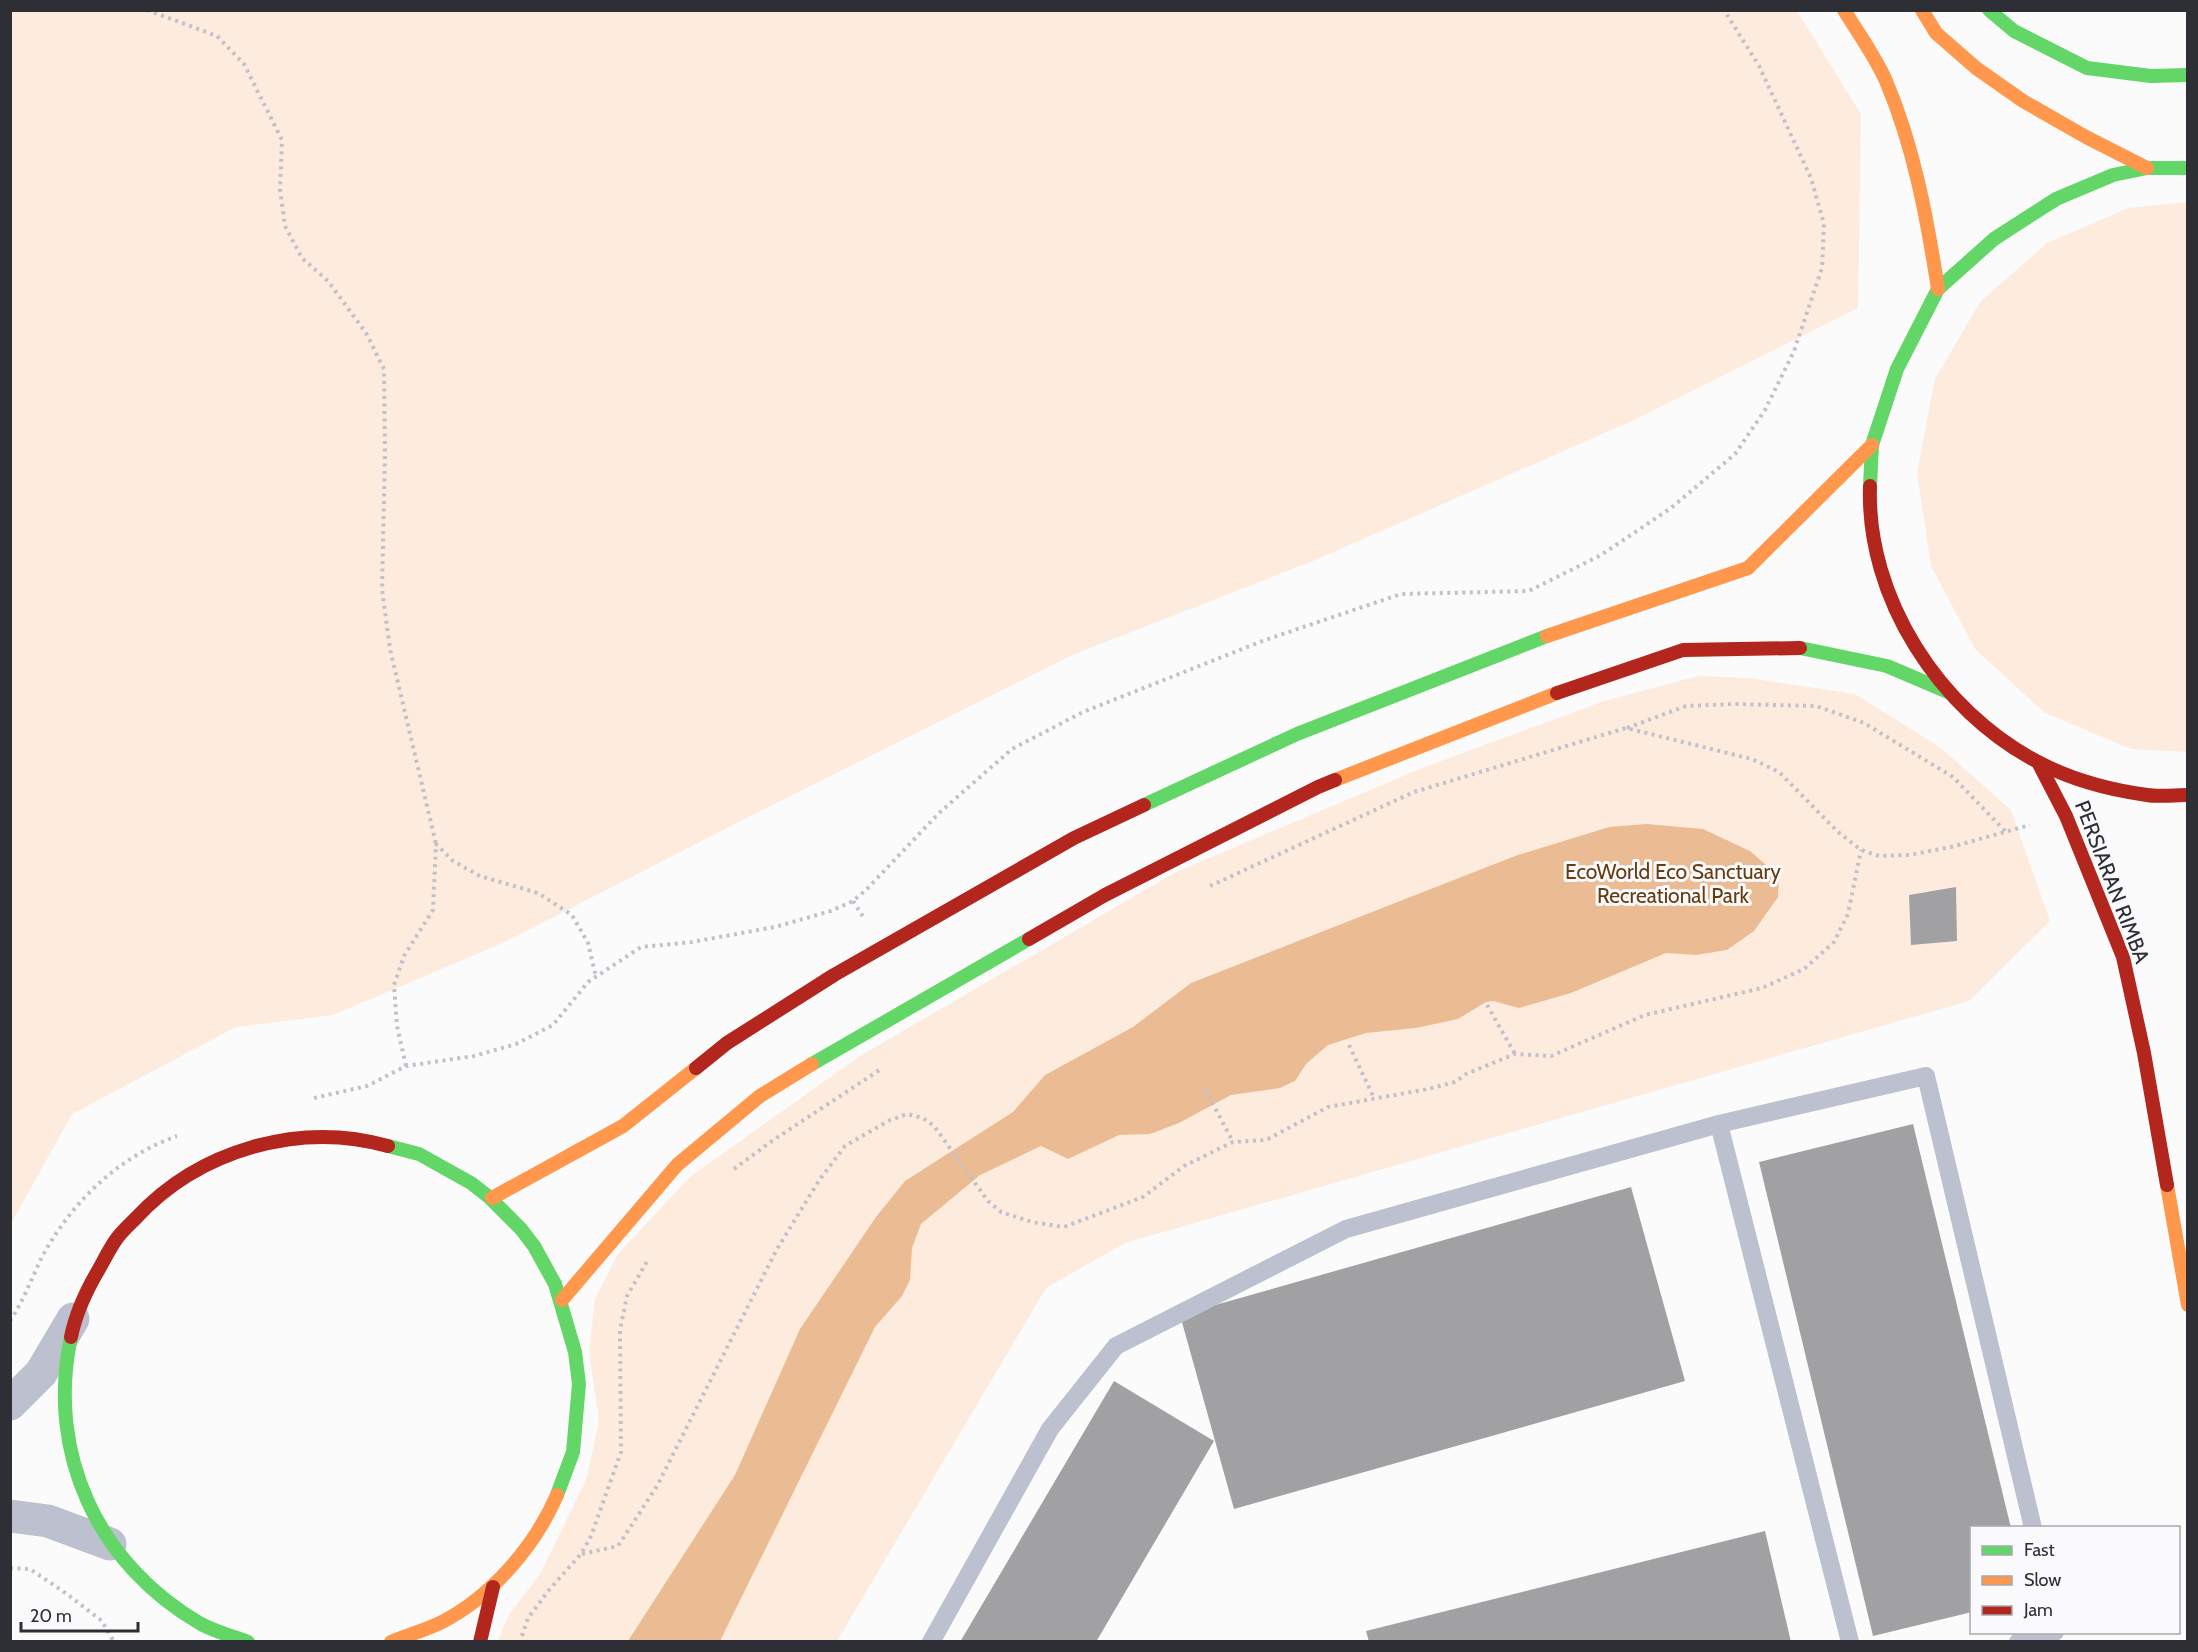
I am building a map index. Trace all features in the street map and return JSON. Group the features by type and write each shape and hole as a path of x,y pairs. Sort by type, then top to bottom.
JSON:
{"street":[{"path":"1844,10 1886,79 1905,133 1928,224 1938,289"},
{"path":"1922,10 1936,33 1976,68 2023,101 2147,168"},
{"path":"1989,10 2014,31 2087,68 2151,76 2187,75"},
{"path":"2187,168 2147,168 2113,175 2056,199 1994,239 1938,289 1897,369 1872,445 1870,498 1876,551 1892,601 1916,649 1948,692 1990,731 2038,762 2092,783 2148,795 2187,795"},
{"path":"492,1198 623,1126 727,1043 834,975 1074,838 1318,726 1533,641 1748,568 1872,445"},
{"path":"562,1300 677,1166 760,1096 867,1031 1105,895 1318,787 1552,695 1683,650 1797,647 1887,666 1948,692"},
{"name":"PERSIARAN RIMBA","path":"2038,762 2066,816 2123,957 2144,1053 2187,1305"},
{"path":"10,1404 41,1373 76,1314 96,1267 126,1225 163,1190 206,1162 254,1144 304,1136 354,1137 404,1148 451,1169 492,1198 514,1220 550,1272 562,1300 579,1376 573,1454 543,1526 493,1587 442,1622 391,1641"},
{"path":"76,1314 63,1373 65,1433 81,1491 110,1544 151,1590 202,1624 248,1641"},
{"path":"10,1516 48,1521 110,1544"},
{"path":"480,1641 493,1587"}],"lane":[{"path":"932,1641 1050,1429 1116,1346 1346,1229 1719,1124 1926,1076 2034,1526"},
{"path":"1719,1124 1850,1641"},
{"path":"2018,1641 2047,1634"}],"path":[{"path":"147,10 217,36 244,64 282,140 280,189 285,226 302,258 328,281 366,333 384,369 382,589 390,649 436,844 433,909 404,956 394,985 397,1026 406,1066"},
{"path":"310,1099 367,1086 406,1066 474,1056 516,1044 552,1025 588,982 641,947 692,942 775,927 831,911 853,901 939,813 1012,749 1083,712 1265,640 1401,594 1529,591 1601,555 1671,508 1735,454 1765,410 1794,351 1822,268 1824,224 1811,178 1759,66 1724,10"},
{"path":"1201,890 1414,792 1626,728 1686,706 1734,704 1816,706 1864,723 1953,777 2005,831"},
{"path":"1626,728 1752,759 1779,772 1838,832 1861,850 1878,856 1909,855 1951,847 2066,816"},
{"path":"436,844 453,861 480,876 538,892 572,915 588,943 596,977"},
{"path":"581,1554 618,1546 651,1496 777,1250 820,1179 845,1146 888,1121 907,1114 923,1118 934,1126 988,1201 1001,1212 1032,1222 1064,1227 1143,1197 1184,1166 1233,1142 1266,1140 1328,1107 1455,1082 1466,1074 1515,1054 1551,1056 1645,1015 1762,988 1804,969 1834,942 1848,914 1861,850"},
{"path":"1487,1005 1515,1054"},
{"path":"1349,1045 1374,1098"},
{"path":"725,1176 769,1143 883,1068"},
{"path":"1205,1089 1233,1142"},
{"path":"10,1321 59,1229 93,1187 129,1158 164,1140 186,1133"},
{"path":"520,1641 528,1618 581,1554 591,1536 621,1452 620,1330 627,1296 653,1252"},
{"path":"10,1568 30,1569 67,1594 102,1622 114,1641"}],"green space":[{"path":"11,10 1797,11 1861,114 1858,308 1632,421 1313,561 1070,656 505,942 333,1015 236,1027 72,1114 11,1224"},
{"path":"2188,202 2187,752 2131,749 2045,713 1975,649 1931,566 1917,473 1935,379 1980,302 2047,243 2128,208"},
{"name":"EcoWorld Eco Sanctuary Recreational Park","path":"1698,676 1749,678 1855,694 1941,748 2011,810 2050,921 1969,1001 1125,1243 1046,1288 837,1641 497,1642 510,1613 540,1574 586,1480 599,1421 589,1352 595,1299 618,1254 690,1177 860,1056 1176,872 1422,768 1601,702"}],"shaded area":[{"path":"1647,824 1703,829 1750,851 1779,876 1778,897 1754,931 1727,950 1696,955 1666,953 1571,993 1519,1008 1493,1001 1486,1002 1458,1019 1416,1028 1366,1033 1328,1045 1306,1064 1295,1081 1280,1088 1231,1095 1179,1123 1150,1134 1119,1135 1068,1159 1041,1146 980,1175 921,1224 912,1248 910,1280 902,1296 875,1327 720,1641 628,1641 735,1475 800,1329 876,1217 905,1181 1013,1112 1045,1075 1133,1027 1191,983 1515,856 1609,827"}],"building":[{"path":"1956,887 1957,941 1911,945 1909,895"},
{"path":"1913,1124 2011,1526 1970,1526 1970,1612 1873,1636 1759,1162"},
{"path":"1631,1187 1685,1381 1234,1509 1180,1315"},
{"path":"1114,1381 1214,1441 1096,1642 960,1642"},
{"path":"1765,1531 1791,1642 1369,1642 1366,1631"}],"traffic: fast":[{"path":"1989,10 2014,31 2087,68 2151,76 2188,75"},
{"path":"1870,486 1872,445 1897,369 1938,289 1994,239 2056,199 2113,175 2147,168 2188,168"},
{"path":"1144,805 1297,734 1547,636"},
{"path":"1800,648 1887,666 1948,692"},
{"path":"812,1064 1029,939"},
{"path":"388,1146 419,1154 471,1183 489,1197 521,1229 534,1246 555,1284 575,1352 579,1384 573,1452 557,1495"},
{"path":"71,1337 65,1380 66,1422 74,1463 88,1502 108,1538 134,1571 165,1599 201,1624 248,1642"}],"traffic: slow":[{"path":"1844,10 1882,72 1896,106 1912,157 1924,209 1938,289"},
{"path":"1922,10 1936,33 1976,68 2023,101 2147,168"},
{"path":"1547,636 1748,568 1872,445"},
{"path":"1335,780 1557,693"},
{"path":"562,1300 677,1165 760,1096 812,1064"},
{"path":"492,1198 623,1126 696,1068"},
{"path":"2167,1185 2188,1305"},
{"path":"391,1642 442,1622 495,1584 537,1533 557,1495"}],"traffic: jam":[{"path":"1870,486 1872,528 1881,569 1896,609 1916,647 1941,682 1970,713 2002,740 2063,774 2133,793 2157,796 2188,795"},
{"path":"1557,693 1683,650 1800,648"},
{"path":"2038,762 2066,816 2123,957 2144,1053 2167,1185"},
{"path":"1029,939 1105,895 1335,780"},
{"path":"696,1068 727,1043 834,975 1074,838 1144,805"},
{"path":"71,1337 86,1294 117,1238 161,1194 189,1175 220,1159 252,1147 286,1140 320,1137 354,1139 388,1146"},
{"path":"480,1642 493,1587"}]}
